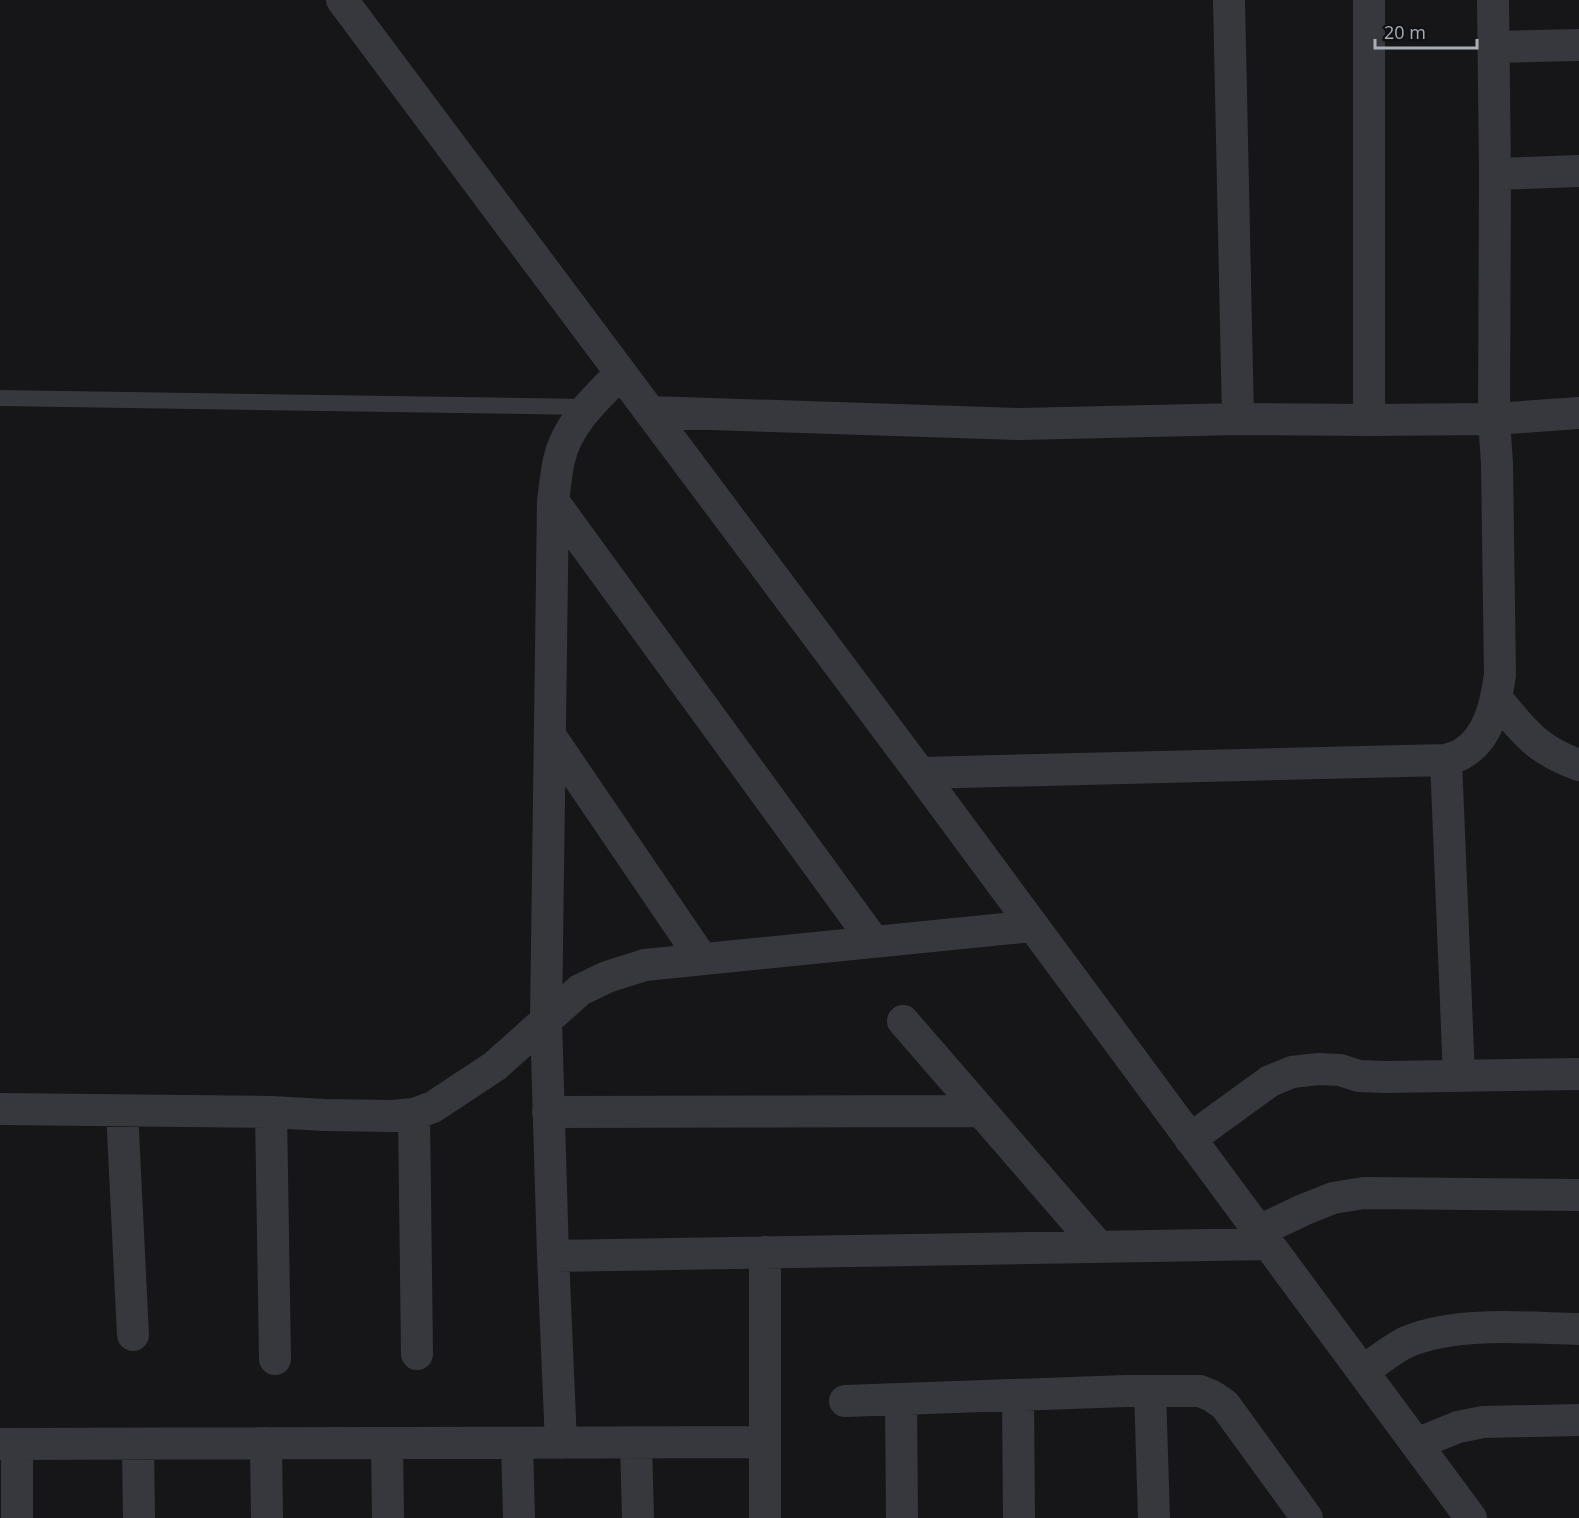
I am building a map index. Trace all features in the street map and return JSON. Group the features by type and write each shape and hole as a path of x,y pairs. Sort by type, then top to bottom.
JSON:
{"street":[{"path":"342,0 920,773 1471,1518"},
{"path":"1229,0 1238,419"},
{"path":"1369,0 1369,420"},
{"path":"920,773 1446,760 1463,754 1476,743 1486,728 1497,699 1500,675 1498,476 1494,419 1493,0"},
{"path":"1493,47 1579,45"},
{"path":"1495,174 1579,171"},
{"path":"561,1443 546,1020 553,501 559,458 569,433 588,407 621,373"},
{"path":"650,412 1020,424 1238,419 1494,419 1579,413"},
{"path":"553,501 874,942"},
{"path":"1497,699 1525,733 1544,749 1579,765"},
{"path":"551,737 702,959"},
{"path":"1446,760 1459,1076"},
{"path":"0,1109 271,1112 392,1116 414,1114 433,1107 495,1066 580,990 607,977 645,965 1033,926"},
{"path":"903,1021 1098,1246"},
{"path":"1190,1139 1270,1081 1292,1072 1318,1069 1340,1070 1368,1077 1579,1074"},
{"path":"122,1111 133,1335"},
{"path":"548,1112 981,1111"},
{"path":"271,1112 275,1359"},
{"path":"414,1114 417,1354"},
{"path":"553,1256 1098,1246 1264,1238 1303,1210 1333,1198 1364,1193 1579,1194"},
{"path":"765,1252 765,1518"},
{"path":"1363,1371 1408,1341 1439,1333 1470,1328 1579,1329"},
{"path":"1150,1391 1154,1518"},
{"path":"845,1401 1200,1391 1225,1405 1285,1503 1307,1518"},
{"path":"1018,1395 1019,1518"},
{"path":"901,1399 902,1518"},
{"path":"1416,1444 1458,1426 1483,1422 1579,1420"},
{"path":"17,1518 8,1444 765,1442"},
{"path":"266,1443 267,1518"},
{"path":"387,1443 388,1518"},
{"path":"518,1443 519,1518"},
{"path":"636,1443 638,1518"},
{"path":"138,1444 139,1518"}],"lane":[{"path":"0,398 588,407"}]}
